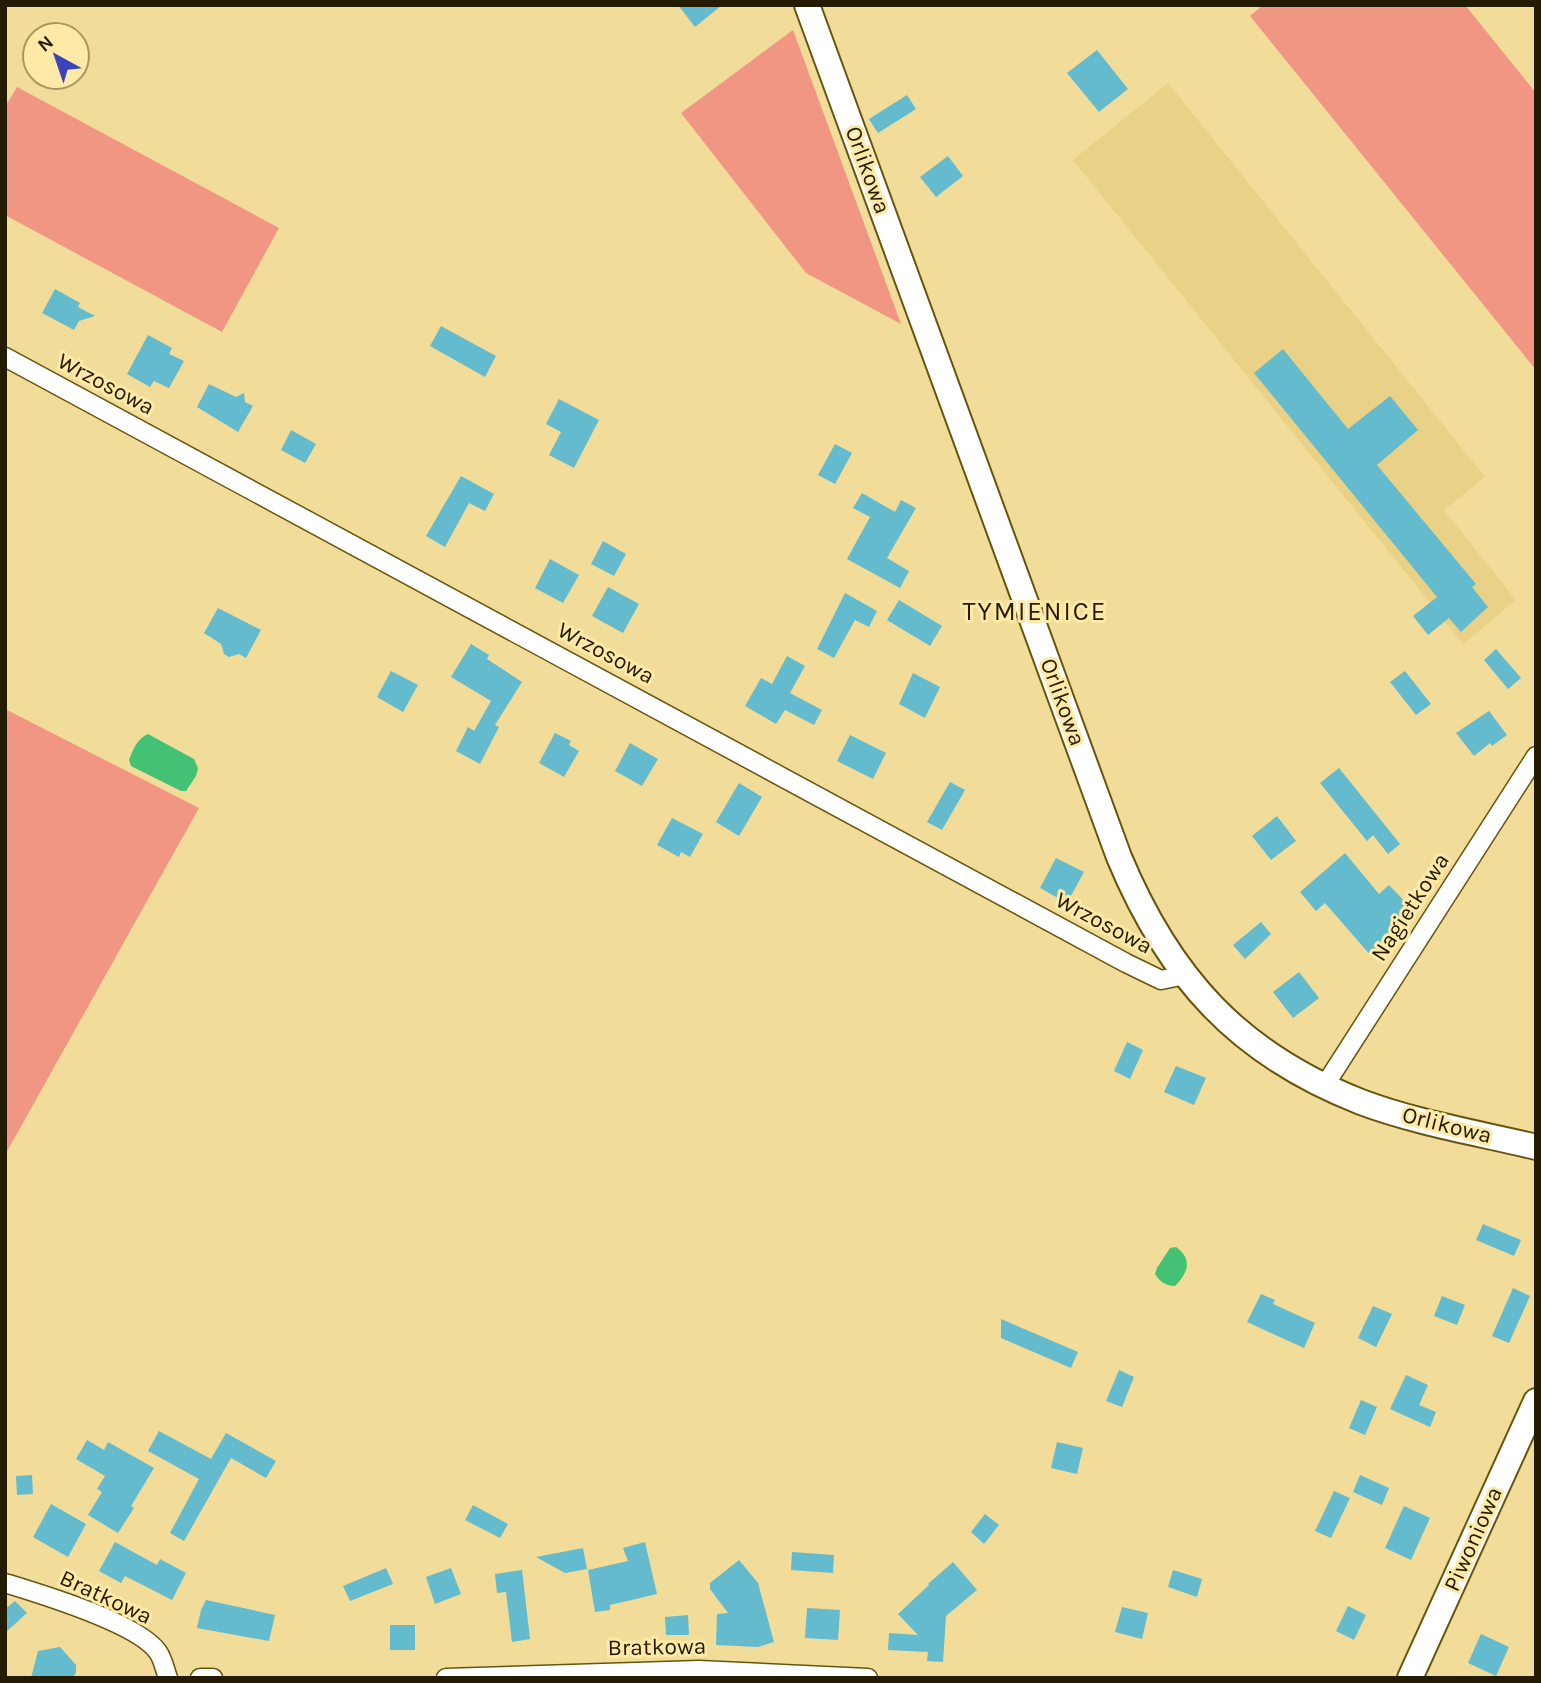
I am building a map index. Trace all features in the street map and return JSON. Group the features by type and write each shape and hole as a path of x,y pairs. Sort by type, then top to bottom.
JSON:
{"street":[{"name":"Orlikowa","path":"807,5 1119,857 1138,903 1163,945 1185,975 1227,1022 1282,1063 1362,1102 1426,1121 1536,1147"},
{"name":"Wrzosowa","path":"5,357 1126,963 1161,980 1185,975"},
{"name":"Nagietkowa","path":"1325,1085 1536,756"},
{"name":"Piwoniowa","path":"1410,1678 1536,1401"},
{"name":"Bratkowa","path":"5,1583 55,1599 133,1631 159,1653 168,1678"},
{"name":"Bratkowa","path":"446,1678 699,1670 868,1678"},
{"path":"200,1678 213,1678"}],"shaded area":[{"path":"1263,5 1465,5 1536,93 1536,370 1250,16"},
{"path":"793,30 901,324 806,273 681,113"},
{"path":"1168,83 1485,477 1444,510 1516,600 1463,644 1073,160"},
{"path":"17,87 279,228 222,332 5,215 5,107"},
{"path":"5,709 199,808 5,1155"},
{"path":"148,734 194,759 198,768 196,776 186,791 131,766 129,760 134,748"},
{"path":"1176,1247 1185,1256 1187,1266 1179,1281 1172,1286 1164,1283 1155,1274 1170,1248"}],"building":[{"path":"678,5 722,5 695,27"},
{"path":"1097,50 1128,89 1099,112 1067,73"},
{"path":"907,95 916,109 878,133 869,119"},
{"path":"948,156 963,176 936,197 920,177"},
{"path":"55,289 80,303 78,307 95,316 79,321 74,330 42,313"},
{"path":"441,326 496,356 485,377 430,346"},
{"path":"148,335 172,348 169,354 184,361 169,388 154,381 150,387 127,374"},
{"path":"1283,349 1348,429 1390,396 1418,430 1377,465 1476,584 1472,587 1488,607 1461,632 1449,618 1428,635 1413,616 1437,597 1254,373"},
{"path":"209,384 236,397 244,393 245,402 253,406 238,432 197,407"},
{"path":"559,399 599,420 574,468 549,455 561,432 546,424"},
{"path":"291,430 316,444 305,463 281,450"},
{"path":"835,444 852,453 835,484 818,475"},
{"path":"461,476 494,494 485,511 469,503 445,547 426,536"},
{"path":"862,493 895,512 901,500 916,508 887,558 909,571 900,588 847,559 870,517 853,508"},
{"path":"603,541 626,554 614,576 591,564"},
{"path":"550,559 579,575 563,603 535,588"},
{"path":"608,587 639,604 623,633 592,616"},
{"path":"845,593 877,611 869,627 855,620 834,658 817,649"},
{"path":"899,600 942,626 930,646 887,620"},
{"path":"218,608 261,630 246,658 239,654 229,657 224,654 221,644 204,633"},
{"path":"471,644 489,655 487,659 522,682 495,725 499,727 480,764 456,751 468,727 474,731 491,701 451,677"},
{"path":"1496,649 1521,678 1508,689 1484,660"},
{"path":"787,656 805,666 790,693 822,710 814,725 785,710 776,724 745,706 761,678 772,684"},
{"path":"391,671 418,685 403,712 377,697"},
{"path":"1405,671 1431,704 1416,715 1390,682"},
{"path":"913,673 940,687 925,718 899,704"},
{"path":"1489,711 1507,735 1492,746 1490,743 1474,756 1456,733"},
{"path":"555,733 571,741 569,745 579,751 564,777 539,763"},
{"path":"850,735 886,753 873,779 837,761"},
{"path":"630,743 658,759 642,786 615,771"},
{"path":"1339,768 1400,844 1388,854 1373,835 1367,841 1320,783"},
{"path":"950,782 965,790 942,830 927,822"},
{"path":"739,783 762,797 739,836 716,822"},
{"path":"1277,816 1296,841 1271,860 1252,836"},
{"path":"672,818 703,834 690,857 681,852 679,857 657,845"},
{"path":"1345,853 1379,894 1389,885 1411,908 1388,929 1394,936 1372,957 1325,903 1316,911 1300,892"},
{"path":"1056,858 1084,872 1067,903 1040,888"},
{"path":"1261,922 1271,934 1245,959 1233,945"},
{"path":"1299,972 1319,998 1293,1018 1273,992"},
{"path":"1127,1042 1143,1050 1130,1079 1114,1071"},
{"path":"1176,1066 1206,1078 1194,1105 1164,1092"},
{"path":"1483,1224 1521,1240 1514,1256 1476,1240"},
{"path":"1513,1288 1530,1296 1509,1343 1492,1336"},
{"path":"1261,1294 1275,1300 1273,1304 1315,1323 1304,1348 1247,1322"},
{"path":"1442,1296 1465,1305 1457,1325 1434,1316"},
{"path":"1373,1306 1392,1314 1376,1347 1358,1338"},
{"path":"1001,1319 1078,1352 1071,1368 1001,1338"},
{"path":"1119,1370 1134,1377 1122,1407 1106,1401"},
{"path":"1406,1375 1428,1385 1419,1405 1436,1412 1430,1427 1390,1409"},
{"path":"1361,1400 1377,1407 1365,1435 1349,1428"},
{"path":"159,1431 211,1459 226,1433 276,1461 266,1478 231,1458 184,1541 170,1533 199,1479 148,1451"},
{"path":"87,1440 104,1450 108,1442 154,1468 118,1533 88,1515 102,1492 97,1489 105,1476 76,1459"},
{"path":"1057,1442 1083,1448 1077,1474 1051,1468"},
{"path":"32,1475 33,1494 17,1495 16,1476"},
{"path":"1360,1475 1389,1488 1382,1505 1353,1492"},
{"path":"1334,1491 1350,1498 1331,1538 1315,1531"},
{"path":"51,1504 86,1524 68,1557 33,1537"},
{"path":"473,1505 508,1524 500,1538 465,1520"},
{"path":"1404,1506 1430,1518 1411,1560 1385,1548"},
{"path":"985,1514 999,1525 984,1544 971,1532"},
{"path":"115,1542 157,1565 160,1559 186,1573 172,1600 125,1576 121,1583 99,1571"},
{"path":"645,1542 657,1594 610,1605 610,1610 595,1612 588,1570 628,1561 623,1548"},
{"path":"583,1548 587,1569 565,1573 536,1557"},
{"path":"792,1552 834,1555 833,1573 791,1570"},
{"path":"739,1560 758,1583 774,1642 758,1647 716,1645 717,1614 728,1613 710,1589 710,1583"},
{"path":"953,1562 977,1590 946,1616 943,1662 927,1661 928,1652 888,1650 889,1633 918,1635 898,1614"},
{"path":"386,1568 393,1584 350,1601 343,1586"},
{"path":"451,1568 461,1594 435,1604 426,1577"},
{"path":"522,1570 530,1639 512,1642 506,1592 497,1593 495,1574"},
{"path":"1173,1570 1202,1579 1197,1597 1168,1587"},
{"path":"206,1600 275,1615 269,1641 197,1628"},
{"path":"15,1601 27,1613 5,1633 5,1609"},
{"path":"1348,1606 1366,1615 1354,1640 1336,1631"},
{"path":"1122,1607 1148,1613 1142,1639 1115,1632"},
{"path":"807,1608 840,1610 838,1640 805,1638"},
{"path":"688,1615 689,1635 666,1635 665,1617"},
{"path":"390,1625 415,1625 415,1650 390,1650"},
{"path":"1481,1634 1509,1647 1496,1676 1468,1663"},
{"path":"60,1647 76,1665 76,1673 72,1678 31,1678 38,1651"}],"district":[{"name":"TYMIENICE","path":"1035,611"}]}
